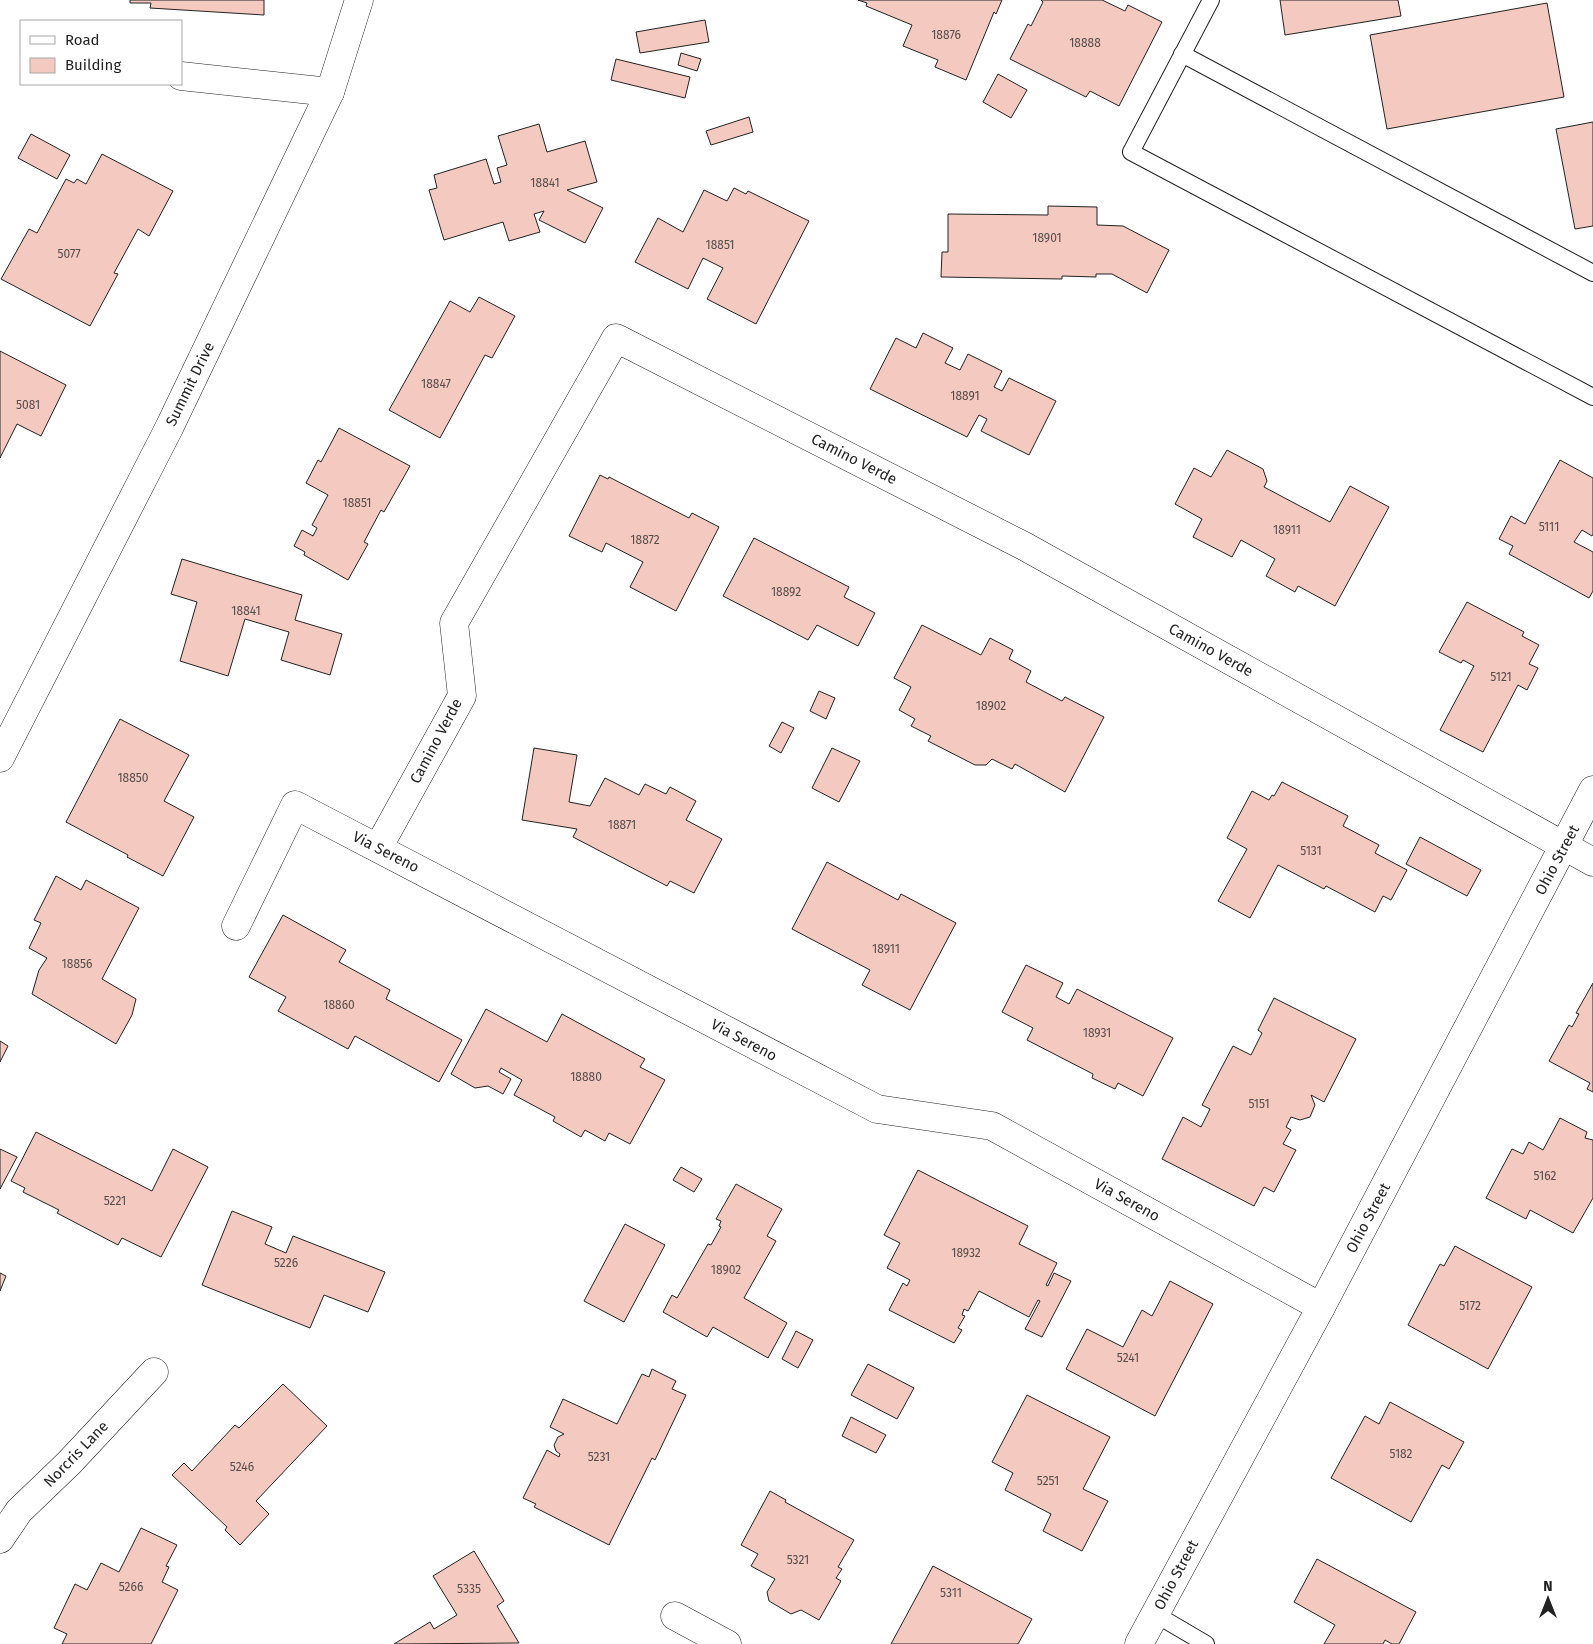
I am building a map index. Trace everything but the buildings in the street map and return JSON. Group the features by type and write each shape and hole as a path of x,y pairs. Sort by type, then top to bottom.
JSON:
{"street":[{"name":"Summit Drive","path":"0,758 169,428 330,92 359,0"},
{"path":"182,76 330,92"},
{"name":"Camino Verde","path":"378,848 462,696 454,623 616,338 1024,546 1593,862"},
{"name":"Ohio Street","path":"1139,1644 1321,1307 1593,790"},
{"name":"Via Sereno","path":"236,926 295,805 877,1109 992,1126 1321,1307"},
{"name":"Norcris Lane","path":"0,1539 19,1511 69,1463 154,1372"},
{"path":"675,1616 727,1644"}],"lane":[{"path":"1211,0 1131,152 1593,397"},
{"path":"1182,54 1593,273"},
{"path":"1155,1614 1206,1644"}]}
